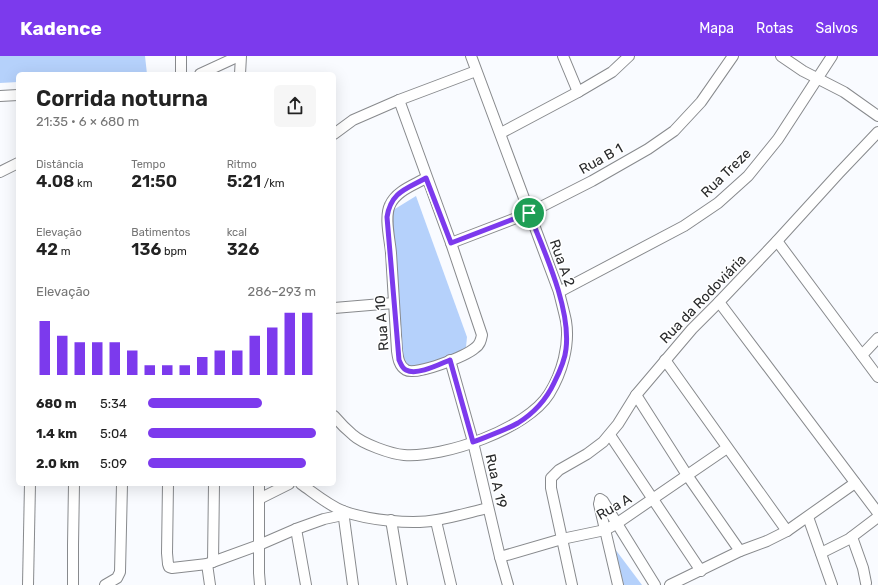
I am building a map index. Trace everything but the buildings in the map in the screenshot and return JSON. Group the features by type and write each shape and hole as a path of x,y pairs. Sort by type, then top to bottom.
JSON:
{"street":[{"path":"181,56 181,72"},
{"path":"204,72 240,56 240,72"},
{"name":"Rua A 2","path":"336,418 355,436 381,450 403,455 442,452 473,442 518,423 536,409 549,394 560,373 566,349 566,323 559,292 501,133 471,56"},
{"path":"563,56 578,92"},
{"path":"501,133 612,72 629,56"},
{"name":"Rua B 1","path":"451,243 529,213 592,181 648,149 674,130 701,102 733,56"},
{"path":"781,56 817,78 844,92 878,116"},
{"name":"Rua Treze","path":"559,292 684,226 718,203 748,176 778,139 832,56"},
{"path":"336,133 353,120 398,100 476,71"},
{"path":"0,96 16,95"},
{"name":"Rua A 10","path":"398,100 451,243 482,335 481,342 476,348 450,360 419,371 411,372 402,367 397,351 387,217 389,206 394,198 426,178"},
{"name":"Rua da Rodoviária","path":"562,539 551,478 559,470 596,448 610,435 636,395 664,360 878,132"},
{"path":"0,172 16,164"},
{"path":"777,241 878,377"},
{"path":"719,302 878,513"},
{"path":"336,308 394,303"},
{"path":"862,355 878,338"},
{"name":"Rua A 19","path":"450,360 473,442 508,585"},
{"path":"664,360 787,531"},
{"path":"636,395 686,475 740,551"},
{"path":"610,435 701,571"},
{"name":"Rua A","path":"500,557 562,539 605,530 727,448"},
{"path":"670,585 740,551 767,541 787,531 855,483"},
{"path":"28,585 30,486"},
{"path":"74,486 74,585"},
{"path":"105,585 117,578 120,572 122,486"},
{"path":"168,486 168,564 169,567 177,568 210,563 259,545 296,529 343,513 416,522 436,521 488,508"},
{"path":"210,585 214,486"},
{"path":"259,486 260,585"},
{"path":"258,500 285,486"},
{"path":"304,486 343,513 353,585"},
{"path":"618,585 599,504 600,499 603,501 655,585"},
{"path":"808,517 832,585"},
{"path":"821,553 838,546 878,517"},
{"path":"391,520 402,585"},
{"path":"436,521 451,585"},
{"path":"296,529 306,585"},
{"path":"852,537 863,568 866,583"},
{"path":"562,539 572,585"}],"shaded area":[{"path":"0,56 145,56 147,72 16,72 16,82 0,83"},
{"path":"416,196 467,337 466,347 463,352 412,370 399,363 390,212"},
{"path":"609,541 642,585 621,585"}],"route":[{"path":"426,178 451,243 529,213 559,292 566,323 566,349 560,373 549,394 536,409 518,423 473,442 450,360 429,368 411,372 406,371 402,367 399,360 397,351 390,237 387,217 389,206 394,198 426,178"}]}
